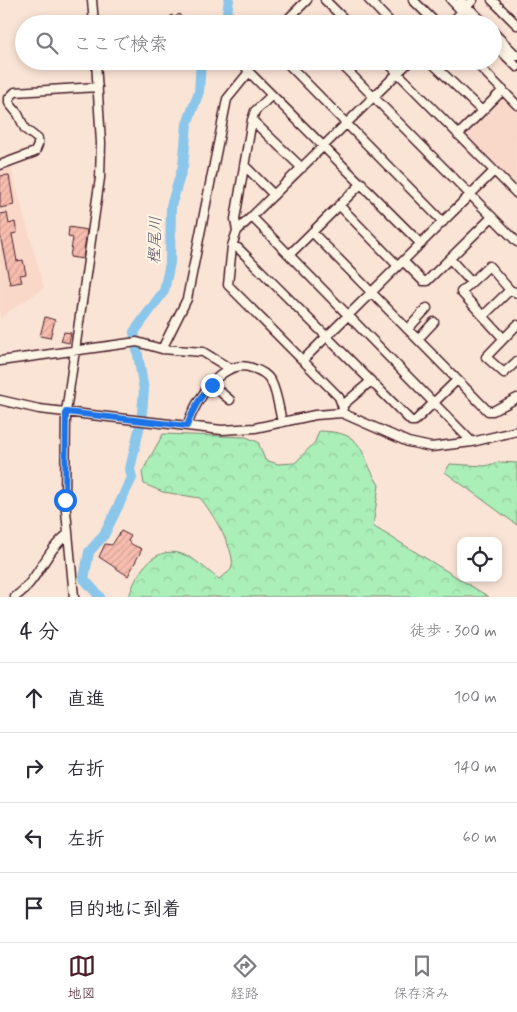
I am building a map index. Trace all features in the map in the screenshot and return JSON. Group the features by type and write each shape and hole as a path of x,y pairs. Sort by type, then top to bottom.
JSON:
{"street":[{"path":"92,0 93,15"},
{"path":"293,15 307,0"},
{"path":"326,0 340,15"},
{"path":"369,0 383,15"},
{"path":"413,0 428,15"},
{"path":"451,0 466,4 476,15"},
{"path":"492,0 517,25"},
{"path":"457,15 466,4"},
{"path":"502,41 517,56"},
{"path":"502,52 517,67"},
{"path":"74,597 64,480 66,412 99,187 101,143 97,70"},
{"path":"294,70 443,222"},
{"path":"347,70 470,196 516,240"},
{"path":"394,70 516,193"},
{"path":"237,231 402,70"},
{"path":"439,70 482,111"},
{"path":"483,70 517,104"},
{"path":"162,349 187,299 227,98 249,72 421,244"},
{"path":"0,165 35,152 38,145 38,139 25,130 18,114 9,103 14,93 98,87"},
{"path":"458,135 503,90"},
{"path":"272,94 256,111 252,120 235,219 237,231 232,246 228,285 339,397 343,405 342,414"},
{"path":"252,120 302,168"},
{"path":"244,165 274,195"},
{"path":"303,360 494,171"},
{"path":"290,254 362,183"},
{"path":"339,205 400,264 425,281 492,217"},
{"path":"252,217 349,314 472,442"},
{"path":"312,232 490,412 517,398"},
{"path":"232,246 238,248 411,421 415,421 457,380"},
{"path":"450,259 472,282"},
{"path":"483,316 514,291 489,266 461,294 503,338"},
{"path":"408,329 427,308"},
{"path":"418,339 434,322"},
{"path":"517,325 486,357 504,373 517,361"},
{"path":"0,361 134,342 162,349 203,352 229,368 247,366 264,374 271,381 282,422"},
{"path":"187,426 193,410 203,394 229,368"},
{"path":"343,405 371,381"},
{"path":"212,385 230,400"},
{"path":"0,400 13,405 66,412 187,426 244,429 325,414 342,414 421,446 438,447 472,442 517,431"},
{"path":"15,597 28,586 59,541 68,534"}],"shaded area":[{"path":"503,94 517,109 516,188 463,133"},
{"path":"10,165 44,288 0,318 0,169"}],"green space":[{"path":"319,431 346,435 354,440 379,485 373,526 457,577 457,582 464,582 489,597 129,597 143,568 149,561 166,553 187,556 219,579 231,569 231,554 227,543 200,498 163,492 144,484 142,472 163,434 246,437 258,442 265,460 278,464 295,463 315,442"},
{"path":"499,462 517,463 517,525 445,472 450,464 485,466"}],"building":[{"path":"9,175 14,205 0,208 0,176"},
{"path":"7,213 9,224 15,222 17,233 12,234 17,261 23,260 26,274 20,275 22,282 10,284 0,235 0,214"},
{"path":"69,227 87,230 83,259 70,257 73,238 68,237"},
{"path":"45,317 55,320 50,338 40,336"},
{"path":"64,332 71,333 69,343 61,341"},
{"path":"121,531 131,536 128,541 142,549 128,576 99,557 105,544 112,545"}],"waterway":[{"name":"樫尾川","path":"226,15 229,0"},
{"name":"樫尾川","path":"142,413 144,390 134,332 164,291 170,263 171,206 183,166 187,124 199,92 200,70"},
{"name":"樫尾川","path":"100,597 84,579 89,552 104,535 132,478 130,469 140,425"}],"route":[{"path":"65,500 66,412 187,426 193,410 203,394 212,385"}]}
